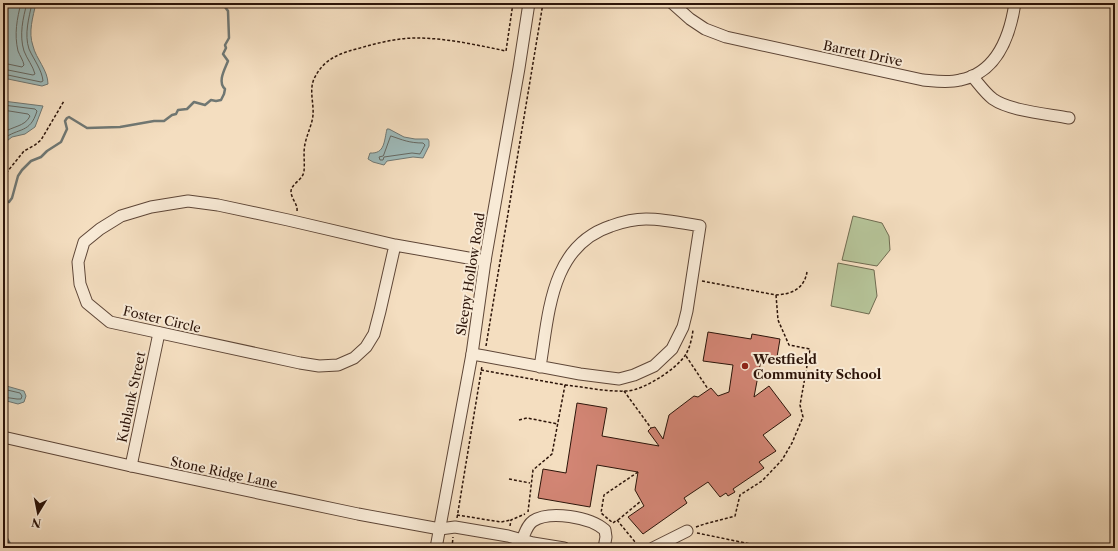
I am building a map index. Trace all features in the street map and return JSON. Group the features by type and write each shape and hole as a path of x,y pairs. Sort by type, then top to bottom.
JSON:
{"street":[{"name":"Sleepy Hollow Road","path":"436,548 472,354 485,261 529,3"},
{"name":"Barrett Drive","path":"672,3 690,19 705,29 726,37 938,82 959,80 972,76 984,69 1000,52 1006,41 1015,3"},
{"path":"972,76 985,92 994,100 1007,106 1069,118"},
{"name":"Foster Circle","path":"395,245 374,334 366,347 354,358 338,365 319,366 300,363 110,322 87,303 80,284 78,262 84,242 100,229 121,216 151,207 188,201 218,205 295,221 395,245 485,261"},
{"path":"472,354 540,367 596,377 619,379 634,376 647,370 666,356 677,341 686,320 700,226 656,219 633,220 608,227 587,238 577,247 567,260 557,281 552,298 540,367"},
{"name":"Kublank Street","path":"131,466 159,333"},
{"name":"Stone Ridge Lane","path":"3,437 131,466 358,514 440,529 455,527 564,548"},
{"path":"522,540 526,529 533,522 546,516 556,516 591,521 600,525 605,530 606,537 604,548"},
{"path":"653,548 687,531"}],"path":[{"path":"295,221 297,208 291,191 293,186 302,177 303,173 303,154 313,114 312,85 326,62 343,52 380,42 417,38 454,42 506,52 512,3"},
{"path":"452,548 543,3"},
{"path":"3,177 24,151 41,140 64,101"},
{"path":"702,281 776,295 789,294 800,287 806,278 807,272"},
{"path":"687,531 708,523 721,521 735,516 740,495 762,481 782,460 792,443 803,417 800,405 810,349 789,345 778,320 776,295"},
{"path":"481,370 565,385 624,391 637,389 672,369 685,355 689,348 693,330"},
{"path":"685,355 708,389"},
{"path":"457,515 501,522 511,520 528,513 530,483 533,470 552,454 565,385"},
{"path":"624,391 651,428"},
{"path":"519,420 527,418 558,424"},
{"path":"638,472 604,495 601,513 613,523 642,501"},
{"path":"509,479 530,483"},
{"path":"508,536 511,520"},
{"path":"617,520 640,548"},
{"path":"687,531 770,548"},
{"path":"758,548 762,546"}],"green space":[{"path":"853,216 882,223 889,236 890,250 877,266 842,260"},
{"path":"838,263 874,270 877,296 869,314 831,306"}],"water":[{"path":"3,3 36,3 31,35 35,51 46,74 48,84 42,86 3,78"},
{"path":"3,101 43,106 35,127 25,134 12,137 3,144"},
{"path":"387,129 404,137 428,139 429,146 423,158 413,157 387,161 384,165 368,159 370,153 379,151 383,146"},
{"path":"3,385 24,391 26,396 24,402 18,404 3,400"}],"building":[{"path":"708,332 751,339 752,334 780,339 776,363 761,360 754,397 769,386 791,415 763,435 776,451 759,462 764,468 733,489 735,492 728,496 726,493 720,497 708,482 684,498 687,503 643,534 628,517 644,506 635,490 638,472 597,465 590,507 538,498 543,469 566,473 577,403 607,408 602,436 659,446 648,431 651,428 655,427 663,439 669,415 694,396 698,397 711,388 718,396 729,392 733,365 703,361"}],"waterway":[{"path":"3,201 9,202 12,198 18,176 22,170 31,161 41,157 61,142 67,129 65,121 69,117 87,128 120,127 154,121 164,121 176,114 178,110 187,109 194,102 205,105 211,100 221,100 225,89 222,79 228,61 223,54 226,48 225,45 229,38 228,11 223,3"},
{"path":"3,531 12,548"},
{"path":"3,544 9,542"}],"place":[{"name":"Westfield Community School","path":"745,366"}]}
